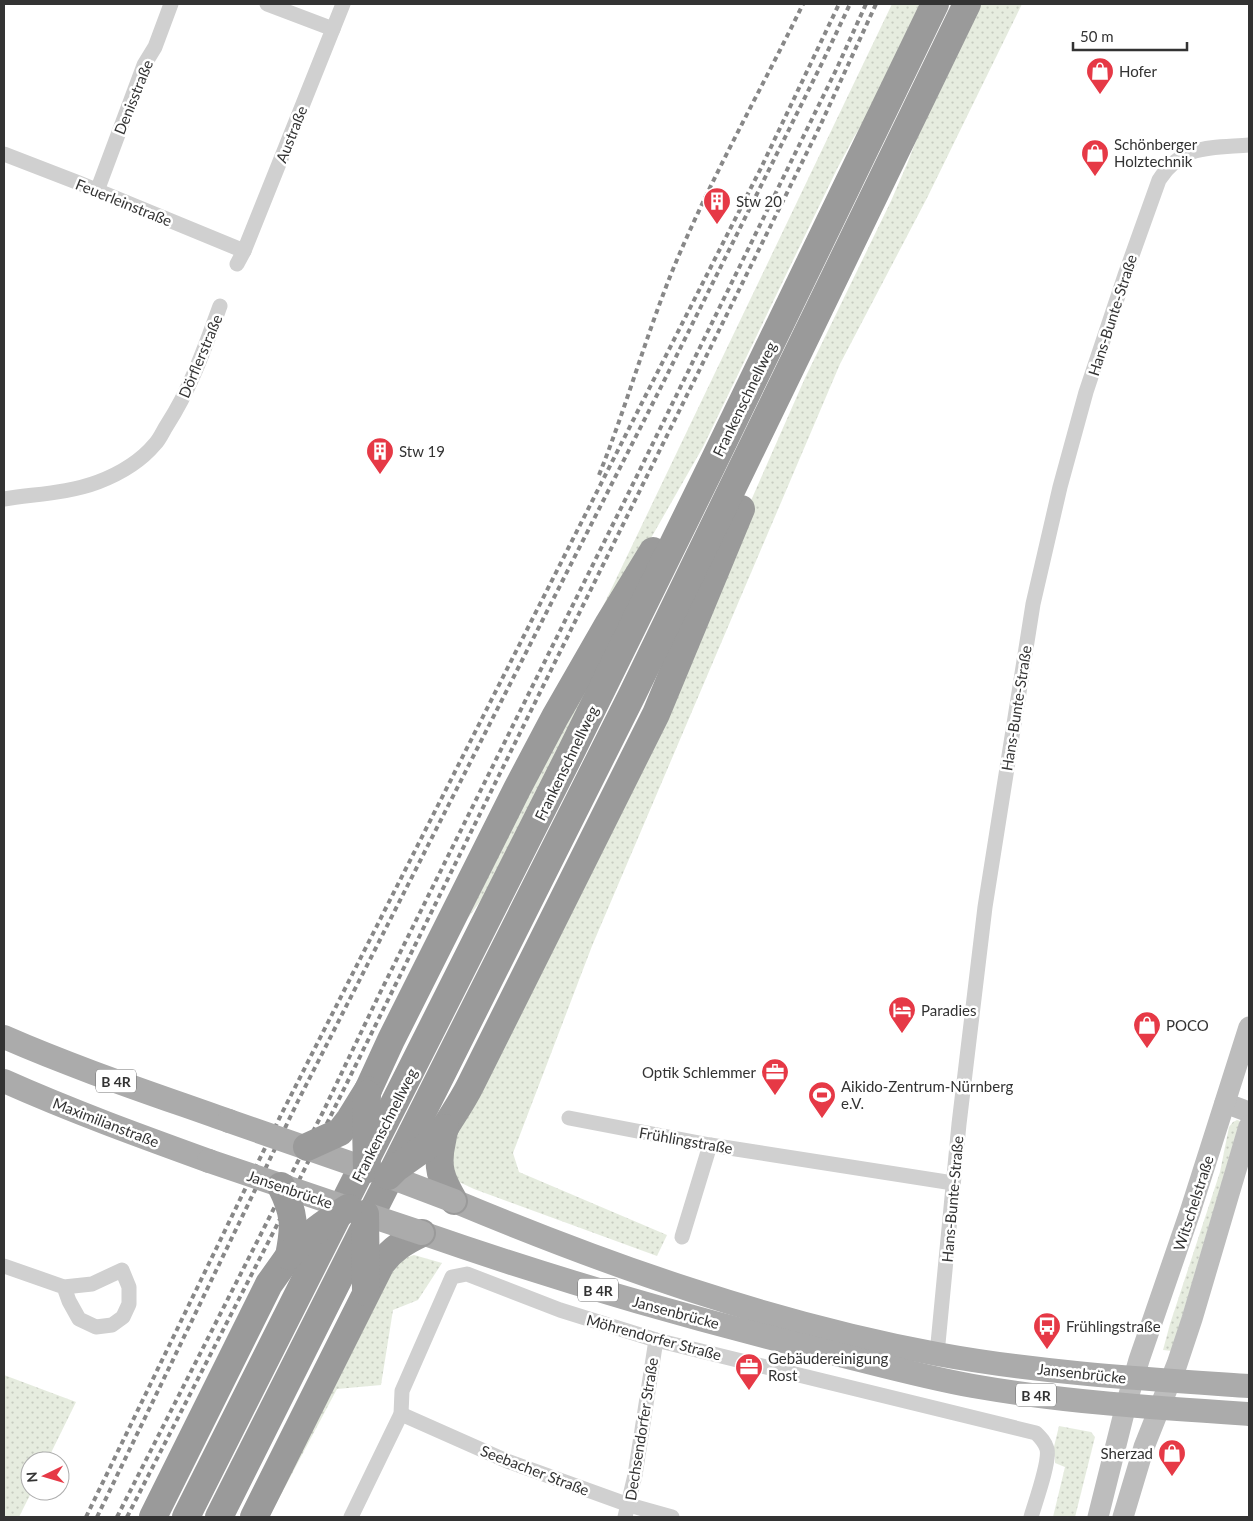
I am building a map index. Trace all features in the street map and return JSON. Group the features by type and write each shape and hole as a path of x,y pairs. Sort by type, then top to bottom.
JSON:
{"highway":[{"name":"Frankenschnellweg","path":"186,1517 570,754 935,4"},
{"name":"Frankenschnellweg","path":"219,1517 633,693 967,4"},
{"path":"153,1517 248,1324 269,1284 289,1256 313,1232 427,1146 445,1128 470,1086 656,714 746,496 773,436 785,381"},
{"path":"307,1147 340,1132 368,1090 508,807 555,718 648,557 712,465"},
{"path":"366,1292 366,1125 368,1090"},
{"path":"445,1128 440,1147 440,1172 444,1185 454,1200"},
{"path":"281,1186 290,1203 292,1212 293,1226 289,1256"},
{"path":"254,1517 374,1276 386,1257 403,1242 422,1233"}],"main road":[{"name":"Jansenbrücke","path":"4,1037 84,1069 307,1147 422,1233 526,1268 610,1294 780,1328 971,1386 1048,1397 1126,1405"},
{"name":"Maximilianstraße","path":"4,1081 41,1098 209,1161"},
{"name":"Jansenbrücke","path":"209,1161 281,1186 454,1200 641,1272 725,1300 780,1328 838,1333 937,1354 1044,1370 1134,1378"},
{"name":"B 4R","path":"1134,1378 1249,1386"},
{"name":"B 4R","path":"1126,1405 1249,1414"}],"street":[{"name":"Denisstraße","path":"97,190 144,65 155,47 171,4"},
{"path":"268,4 333,29"},
{"name":"Austraße","path":"240,258 343,4"},
{"name":"Hans-Bunte-Straße","path":"937,1354 968,1043 985,907 1033,604 1060,487 1086,392 1146,213 1159,180 1166,168 1176,159 1187,153 1205,148 1249,145"},
{"name":"Feuerleinstraße","path":"4,154 97,190 240,258"},
{"name":"Dörflerstraße","path":"4,498 77,488 96,483 117,474 137,462 155,445 176,412 193,379 220,306"},
{"name":"Witschelstraße","path":"1098,1517 1134,1378 1249,1027"},
{"path":"1225,1103 1249,1112"},
{"name":"Frühlingstraße","path":"568,1118 710,1145 953,1183"},
{"name":"Witschelstraße","path":"1122,1517 1144,1448 1192,1319 1249,1126"},
{"path":"682,1237 710,1145"},
{"path":"4,1266 64,1287 92,1284 122,1270 129,1287 129,1304 123,1317 118,1321 112,1325 96,1327 79,1319 64,1287"},
{"name":"Möhrendorfer Straße","path":"401,1414 402,1391 452,1276 467,1274 560,1310 656,1340 1036,1433 1043,1440 1047,1456 1031,1517"},
{"name":"Dechsendorfer Straße","path":"627,1511 635,1475 656,1340"},
{"path":"351,1517 401,1414"},
{"name":"Seebacher Straße","path":"401,1414 627,1511 672,1517"}],"shaded area":[{"path":"892,4 926,4 872,108 837,169 703,447 647,545 594,625"},
{"path":"977,4 1022,4 927,198 840,364 592,946 513,1153 519,1172 667,1235 657,1256 474,1189 455,1180 450,1148 742,521 805,378 891,201 937,87"},
{"path":"619,623 505,867 468,918 511,829"},
{"path":"1237,1120 1240,1121 1172,1351 1163,1350 1220,1172 1229,1127"},
{"path":"414,1255 442,1263 418,1300 393,1310 381,1385 337,1389 269,1517 262,1517 385,1281 400,1262"},
{"path":"4,1375 76,1402 52,1451 20,1451 20,1501 27,1501 19,1517 4,1517"},
{"path":"1059,1426 1091,1432 1095,1437 1075,1517 1053,1517 1065,1467 1055,1463 1055,1457 1052,1455"}],"railway":[{"path":"599,475 679,255 724,160 803,4"},
{"path":"86,1517 281,1115 761,168 839,4"},
{"path":"97,1517 298,1101 659,391 850,4"},
{"path":"117,1517 323,1112 837,68 866,4"},
{"path":"127,1517 278,1223 820,126 876,4"}],"place":[{"name":"Hofer","path":"1100,95"},
{"name":"Schönberger Holztechnik","path":"1095,177"},
{"name":"Stw 20","path":"717,225"},
{"name":"Stw 19","path":"380,475"},
{"name":"Paradies","path":"902,1034"},
{"name":"POCO","path":"1147,1049"},
{"name":"Optik Schlemmer","path":"775,1096"},
{"name":"Aikido-Zentrum-Nürnberg e.V.","path":"822,1119"},
{"name":"Frühlingstraße","path":"1047,1350"},
{"name":"Gebäudereinigung Rost","path":"749,1391"},
{"name":"Sherzad","path":"1172,1477"}]}
